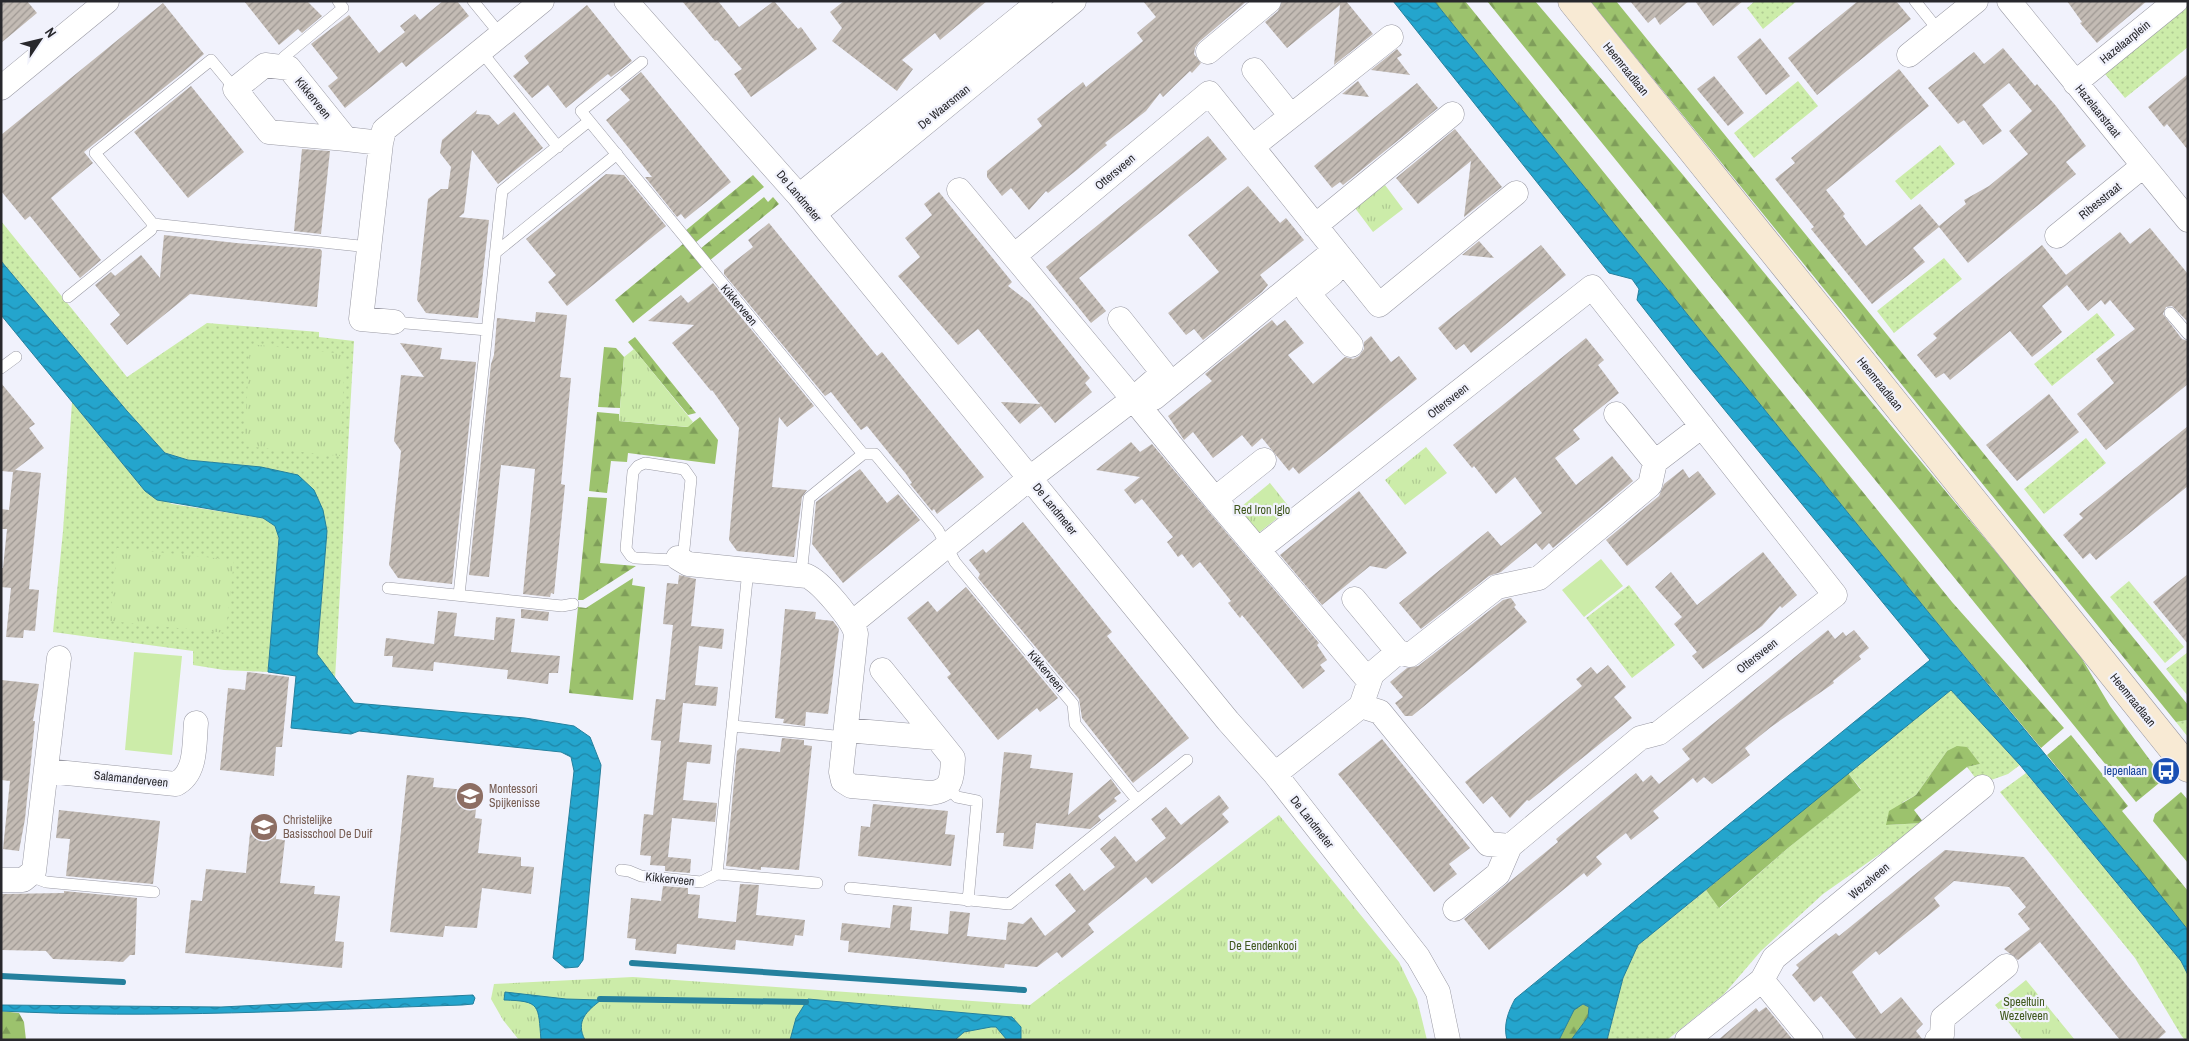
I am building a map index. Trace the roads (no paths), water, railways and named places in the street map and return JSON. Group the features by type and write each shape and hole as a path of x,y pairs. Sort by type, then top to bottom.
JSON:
{"main road":[{"name":"Heemraadlaan","path":"1572,1 2188,768"}],"street":[{"path":"1,88 107,1"},
{"path":"394,322 361,319 384,130 542,1"},
{"name":"De Landmeter","path":"626,1 799,196 1228,721 1275,774 1418,957 1438,992 1448,1040"},
{"name":"De Waarsman","path":"799,196 1040,1"},
{"name":"De Waarsman","path":"814,214 1074,1"},
{"path":"1208,52 1269,1"},
{"path":"1910,55 1976,1"},
{"name":"Hazelaarstraat","path":"2009,1 2188,220"},
{"name":"Hazelaarplein","path":"2075,82 2176,1"},
{"path":"1252,147 1391,37"},
{"name":"Kikkerveen","path":"346,139 289,68 264,65 235,89 269,132 381,144"},
{"path":"1254,70 1291,116"},
{"name":"Ottersveen","path":"1014,256 1210,93 1379,305 1516,193"},
{"path":"1315,226 1452,114"},
{"name":"Ribesstraat","path":"2057,236 2143,166"},
{"path":"959,190 1215,499 1369,681"},
{"path":"1340,257 1308,293 1351,345"},
{"path":"852,623 1030,478 1340,257"},
{"name":"Ottersveen","path":"1258,549 1592,287 1835,595 1659,733 1640,738 1510,846 1498,874 1456,910"},
{"path":"1120,319 1163,373 1137,403"},
{"path":"1616,414 1655,462"},
{"path":"1354,599 1398,652 1410,655 1497,587 1539,578 1650,485 1655,462 1702,426"},
{"path":"1215,499 1264,460"},
{"path":"678,558 688,564 813,578 852,623 856,634 840,772 843,781 846,784 930,793 937,792 946,787 952,778 953,758 882,670"},
{"path":"1275,774 1361,706 1372,674 1398,652"},
{"path":"1,880 23,880 34,871 59,658"},
{"path":"1361,706 1380,712 1488,844 1510,846"},
{"name":"Salamanderveen","path":"47,771 176,784 188,775 191,768 196,723"},
{"path":"846,733 937,738"},
{"name":"Wezelveen","path":"1687,1040 1762,980 1774,958 1982,786"},
{"path":"1937,1040 1942,1036 1943,1018 2006,966"},
{"path":"1762,980 1811,1040"}],"lane":[{"path":"283,67 284,56 343,8 338,1"},
{"path":"473,1 500,34"},
{"path":"1915,1 1939,31"},
{"path":"480,50 558,147"},
{"path":"235,89 211,60 95,152 153,224 369,247"},
{"path":"459,595 502,191 589,121 581,111 642,62"},
{"name":"Kikkerveen","path":"589,121 863,454 874,454 938,530 955,562 1073,704 1075,724 1137,800"},
{"path":"495,253 617,154"},
{"path":"68,296 151,230 153,224"},
{"path":"2170,312 2188,334"},
{"path":"394,322 487,330"},
{"path":"1,368 16,357"},
{"path":"801,576 809,498 863,454"},
{"path":"641,464 680,468 689,474 691,478 684,548 678,558 669,561 635,558 626,549 633,472 641,464"},
{"path":"718,874 748,570"},
{"path":"388,588 562,606 573,604"},
{"path":"733,726 846,733"},
{"path":"850,888 1009,904 1187,760"},
{"path":"946,787 957,797 977,801 968,901"},
{"name":"Kikkerveen","path":"621,870 642,876 701,882 718,874 817,883"},
{"path":"30,876 46,882 154,892"}],"water":[{"path":"1393,1 1434,1 2188,930 2188,975 2181,961 2020,765 1951,690 1638,945 1623,978 1607,1040 1571,1040 1588,1017 1589,1007 1583,1004 1574,1010 1559,1040 1507,1040 1507,1019 1515,999 1930,660 1691,369 1637,300 1639,289 1632,279 1609,273"},
{"path":"1,261 127,411 165,453 188,460 261,467 298,475 314,490 323,510 327,531 317,654 354,703 525,718 574,726 590,737 601,765 583,960 578,967 565,968 553,958 574,771 571,757 561,752 359,731 351,734 291,728 296,676 268,672 279,538 275,526 263,518 157,500 145,491 1,315"},
{"path":"505,992 566,999 601,1000 587,1012 582,1022 582,1033 585,1040 541,1040 538,1012 535,1007 525,1002 504,1000"},
{"path":"473,995 475,998 473,1004 462,1005 289,1011 116,1014 1,1011 1,1005 221,1007"},
{"path":"808,999 1012,1017 1021,1027 1021,1040 1007,1040 996,1027 991,1027 964,1032 955,1040 790,1040 796,1018"}],"waterway":[{"path":"632,963 1024,990"},
{"path":"1,976 123,982"},
{"path":"600,999 806,1002"}],"place":[{"name":"Iepenlaan","path":"2166,771"},
{"name":"Montessori Spijkenisse","path":"470,796"},
{"name":"Christelijke Basisschool De Duif","path":"264,827"}],"park label":[{"name":"Red Iron Iglo","path":"1262,510"},
{"name":"De Eendenkooi","path":"1263,946"},
{"name":"Speeltuin Wezelveen","path":"2024,1009"}]}
